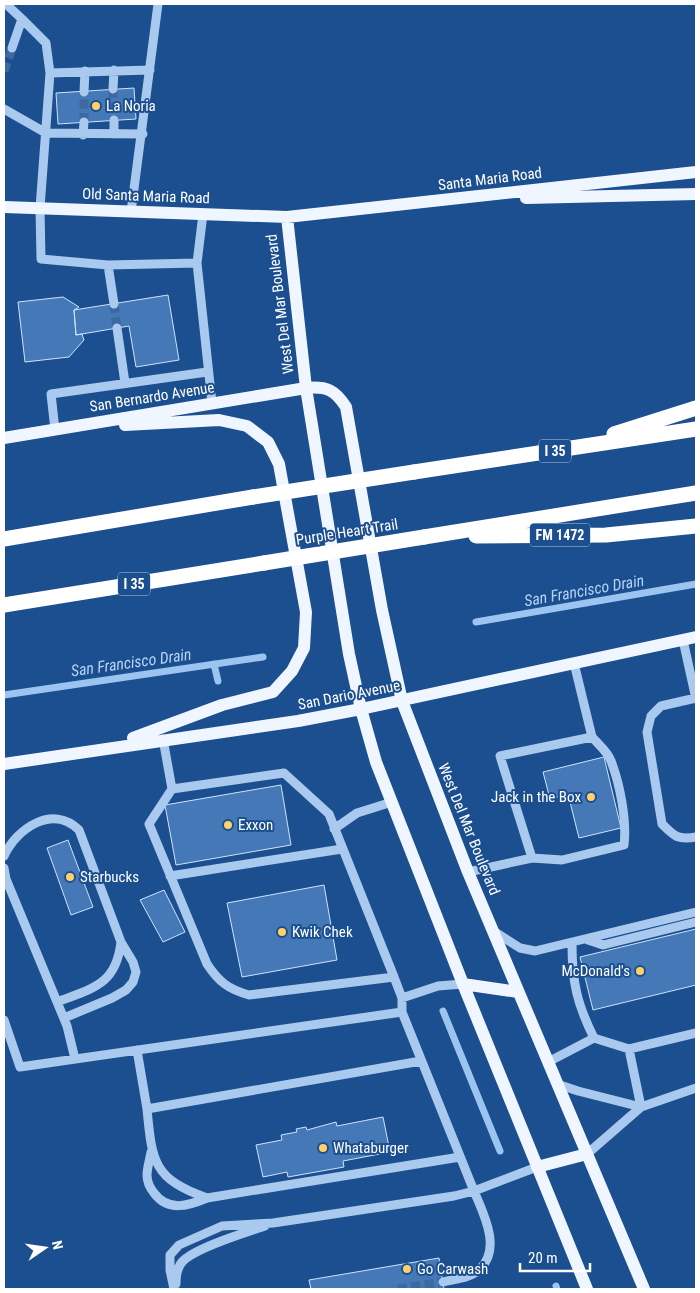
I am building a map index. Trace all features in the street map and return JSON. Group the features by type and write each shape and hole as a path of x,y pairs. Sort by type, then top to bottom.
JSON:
{"highway":[{"path":"569,449 696,408"},
{"name":"I 35","path":"4,539 253,497 696,429"},
{"name":"Purple Heart Trail","path":"4,605 696,494"},
{"name":"FM 1472","path":"424,537 606,535 696,526"}],"main road":[{"name":"Santa Maria Road","path":"287,217 696,172"},
{"path":"445,201 696,194"},
{"name":"Old Santa Maria Road","path":"4,207 287,217"},
{"name":"West Del Mar Boulevard","path":"287,217 306,388 349,654 361,710 376,762 463,984 587,1289"},
{"name":"West Del Mar Boulevard","path":"306,388 330,388 339,396 346,407 382,610 402,701 468,872 644,1289"},
{"name":"San Bernardo Avenue","path":"4,438 306,388"},
{"path":"55,430 218,420 246,426 268,442 280,464 306,612 304,648 292,671 273,692 222,705 109,747"},
{"name":"San Dario Avenue","path":"4,764 361,710 693,638"},
{"path":"463,984 518,992"},
{"path":"537,1167 587,1154"}],"lane":[{"path":"6,4 46,43 50,73 40,208 41,259 108,265 198,264"},
{"path":"131,212 143,134 158,4"},
{"path":"12,48 22,19"},
{"path":"113,89 114,70"},
{"path":"50,73 150,70"},
{"path":"84,92 85,71"},
{"path":"4,109 46,133 83,135 143,134"},
{"path":"114,120 114,134"},
{"path":"83,135 84,122"},
{"path":"203,214 198,264 207,372 212,404"},
{"path":"108,265 114,304"},
{"path":"117,328 125,383"},
{"path":"55,430 51,394 207,372"},
{"path":"693,638 696,698 661,706 651,716 647,732 662,824 683,840 696,837"},
{"path":"468,872 532,858 562,860 624,845 626,832 623,811 611,760 592,737 574,664"},
{"path":"532,858 500,756 592,737"},
{"path":"163,739 172,789 149,824 207,964 217,980 230,990 249,995 280,993 394,977"},
{"path":"172,789 284,773 329,814 402,998 402,1012 474,1191 490,1238 489,1255 480,1269 468,1276 443,1282"},
{"path":"334,829 357,814 392,802"},
{"path":"4,856 8,846 21,831 38,822 50,819 63,819 72,823 79,830 121,942 133,962 136,972 133,982 126,990 112,998 64,1018"},
{"path":"170,876 342,849"},
{"path":"4,868 5,879 64,1018 75,1059"},
{"path":"492,929 520,948 535,951 572,944 696,912"},
{"path":"587,940 603,945 696,922"},
{"path":"57,1002 103,983 113,973 119,959 121,942"},
{"path":"572,944 572,975 582,1013 594,1038"},
{"path":"402,998 438,986 463,984"},
{"path":"4,1020 20,1067 402,1012"},
{"path":"548,1062 594,1038 629,1049 696,1033"},
{"path":"629,1049 641,1106"},
{"path":"137,1050 147,1109 151,1152 147,1175 150,1187 159,1200 170,1206 180,1206 206,1198 460,1157"},
{"path":"147,1109 421,1061"},
{"path":"557,1084 578,1092 641,1106"},
{"path":"587,1154 641,1106 696,1088"},
{"path":"151,1152 163,1174 175,1186 206,1198"},
{"path":"175,1289 170,1270 170,1255 179,1245 222,1226 272,1224 454,1196 474,1191 537,1167"},
{"path":"175,1289 177,1272 182,1261 233,1237 272,1224"}],"building":[{"name":"La Noria","path":"134,88 136,119 58,124 56,93"},
{"path":"168,295 179,360 136,367 129,326 76,335 74,310"},
{"path":"63,297 79,307 74,310 76,335 82,334 84,340 69,357 25,362 18,302"},
{"name":"Jack in the Box","path":"604,757 621,828 579,838 568,794 550,799 543,772"},
{"name":"Exxon","path":"281,785 291,845 176,865 165,805"},
{"name":"Starbucks","path":"68,840 93,907 71,915 47,848"},
{"name":"Kwik Chek","path":"324,885 337,960 242,977 227,903"},
{"path":"164,890 185,932 163,942 140,900"},
{"name":"McDonald's","path":"696,929 696,985 593,1010 580,957"},
{"name":"Whataburger","path":"383,1117 390,1152 343,1161 344,1167 288,1177 287,1172 263,1177 256,1145 282,1140 281,1135 297,1132 296,1129 306,1127 307,1130 336,1122 337,1126"},
{"name":"Go Carwash","path":"439,1258 444,1289 311,1289 309,1280"}],"waterway":[{"name":"San Francisco Drain","path":"476,622 696,584"},
{"name":"San Francisco Drain","path":"4,695 263,657"},
{"path":"214,664 218,681"},
{"path":"443,1011 500,1151"}],"tunnel":[{"path":"4,71 12,48"},
{"path":"113,89 114,120"},
{"path":"84,92 84,122"},
{"path":"114,304 117,328"},
{"path":"398,1289 443,1282"}],"place":[{"name":"La Noria","path":"96,106"},
{"name":"Jack in the Box","path":"591,797"},
{"name":"Exxon","path":"228,825"},
{"name":"Starbucks","path":"70,877"},
{"name":"Kwik Chek","path":"282,932"},
{"name":"McDonald's","path":"640,971"},
{"name":"Whataburger","path":"323,1148"},
{"name":"Go Carwash","path":"407,1269"}]}
